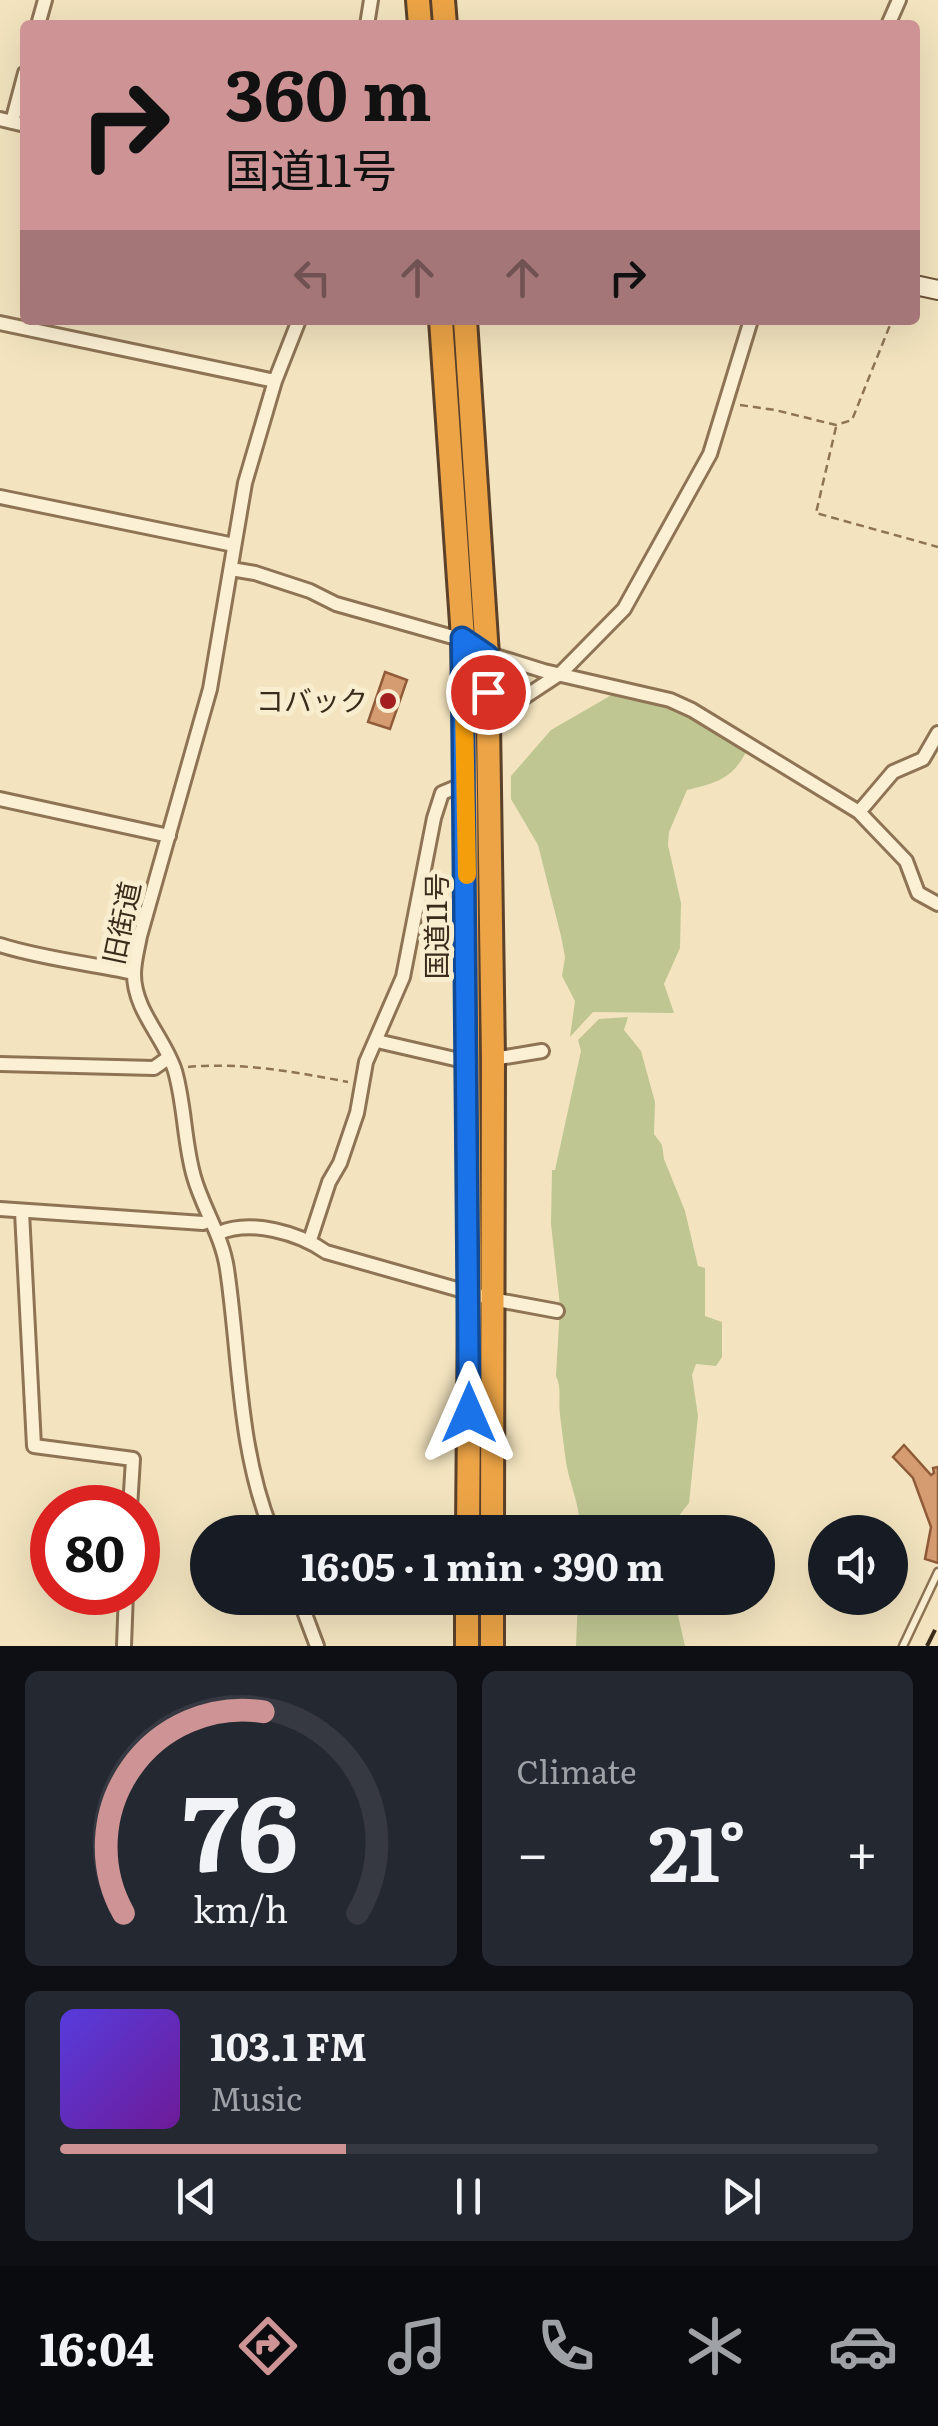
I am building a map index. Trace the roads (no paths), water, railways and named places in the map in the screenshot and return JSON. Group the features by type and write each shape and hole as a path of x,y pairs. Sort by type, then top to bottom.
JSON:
{"highway":[{"name":"国道11号","path":"441,325 462,638 468,1062 491,1515"},
{"name":"国道11号","path":"465,325 487,655 493,1059 469,1515"},
{"path":"466,1646 467,1615"},
{"path":"492,1615 492,1646"}],"street":[{"path":"12,122 20,92"},
{"path":"0,323 275,381"},
{"name":"旧街道","path":"267,1515 240,1400 227,1268 219,1233 192,1172 171,1063 139,1001 134,974 140,936 210,690 245,483 275,381 297,325"},
{"path":"514,704 561,673 624,608 710,454 749,325"},
{"path":"0,497 234,545"},
{"path":"231,569 256,573 398,624 462,638 487,655 670,700 692,710 859,812 906,862 918,893 938,904"},
{"path":"859,812 892,772 923,759 938,733"},
{"path":"310,1240 328,1182 340,1163 357,1112 360,1084 404,977 442,793 466,788"},
{"path":"0,799 169,836"},
{"path":"0,945 42,959 80,961 134,974"},
{"path":"377,1040 468,1062"},
{"path":"493,1059 542,1050"},
{"path":"0,1064 154,1068 171,1063"},
{"path":"0,1209 203,1223 211,1220"},
{"path":"22,1212 34,1446 133,1459 131,1485"},
{"path":"219,1233 233,1227 273,1230 310,1240 326,1252 481,1296 557,1312"},
{"path":"124,1646 125,1615"},
{"path":"305,1615 317,1646"}],"lane":[{"path":"903,1646 938,1572"}],"railway":[{"path":"927,1646 938,1624"}],"place":[{"name":"コバック","path":"388,701"}]}
